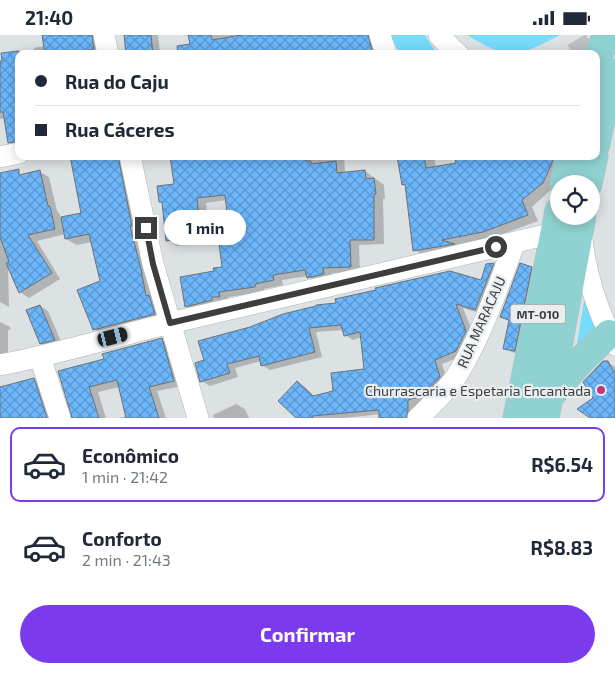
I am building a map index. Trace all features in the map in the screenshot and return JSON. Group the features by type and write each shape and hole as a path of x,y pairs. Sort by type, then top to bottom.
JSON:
{"main road":[{"path":"600,124 615,73"},
{"path":"566,175 569,160"},
{"path":"590,175 593,160"},
{"name":"MT-010","path":"517,418 568,225"},
{"name":"MT-010","path":"547,407 569,225"},
{"path":"547,407 583,358 613,337"}],"street":[{"path":"104,35 107,50"},
{"path":"380,35 385,50"},
{"path":"439,35 452,50"},
{"path":"0,157 15,154"},
{"path":"131,160 153,264 198,418"},
{"path":"0,365 40,357 76,346 170,323 457,257 515,242 559,225"},
{"path":"571,225 583,253 594,296 613,337"},
{"name":"RUA MARACAJU","path":"418,418 459,373 486,318 515,242"},
{"path":"40,357 60,418"}],"shaded area":[{"path":"390,35 425,35 434,50 398,50"},
{"path":"467,35 560,35 528,50 497,50"},
{"path":"584,301 587,304 596,329 576,350"}],"building":[{"path":"42,35 92,35 94,49 44,50"},
{"path":"124,35 151,35 153,50 126,50"},
{"path":"188,35 211,35 212,40 241,35 368,35 372,50 178,50 177,46 190,44"},
{"path":"15,51 15,142 8,143 3,112 0,112 1,53"},
{"path":"71,160 119,160 132,226 130,226 146,296 149,295 155,314 93,330 77,290 100,281 89,234 65,239 61,217 81,213"},
{"path":"171,160 306,160 311,161 311,164 336,161 337,173 365,170 366,179 374,178 376,194 374,194 374,240 350,240 351,267 323,268 324,274 307,278 305,270 273,275 274,280 255,284 255,287 219,292 220,297 212,297 212,300 185,307 180,277 214,271 213,268 222,267 218,235 229,234 225,195 197,198 201,237 166,241 162,202 159,202 157,186 174,184"},
{"path":"398,160 425,160 426,168 456,163 455,160 553,160 543,183 522,200 528,215 483,232 442,240 455,244 413,251 405,184 402,185"},
{"path":"19,169 19,175 40,170 55,229 28,235 52,273 19,293 6,263 9,262 0,237 0,173"},
{"path":"494,263 475,310 456,304 466,331 456,351 435,360 440,377 422,396 408,400 406,418 379,418 379,410 312,416 313,418 296,418 278,401 297,381 313,396 333,391 331,373 364,369 360,332 344,336 341,325 309,328 315,352 261,366 259,356 227,364 230,373 200,382 195,363 204,360 198,341 250,327 283,314 316,305 336,303 335,299 450,271 481,280 486,264"},
{"path":"520,263 532,267 515,351 503,349 509,320 500,317"},
{"path":"40,305 55,340 40,344 26,310"},
{"path":"162,338 174,381 149,387 159,418 126,418 117,380 89,387 99,418 72,418 58,371 104,359 102,354"},
{"name":"Churrascaria e Espetaria Encantada","path":"603,361 608,361 615,374 615,418 590,418 577,409 593,398 583,382"},
{"path":"34,378 47,418 0,418 0,387"}],"tunnel":[{"path":"580,50 605,35"}],"place":[{"name":"Churrascaria e Espetaria Encantada","path":"601,390"}],"route":[{"path":"146,228 153,264 170,323 496,247"}]}
